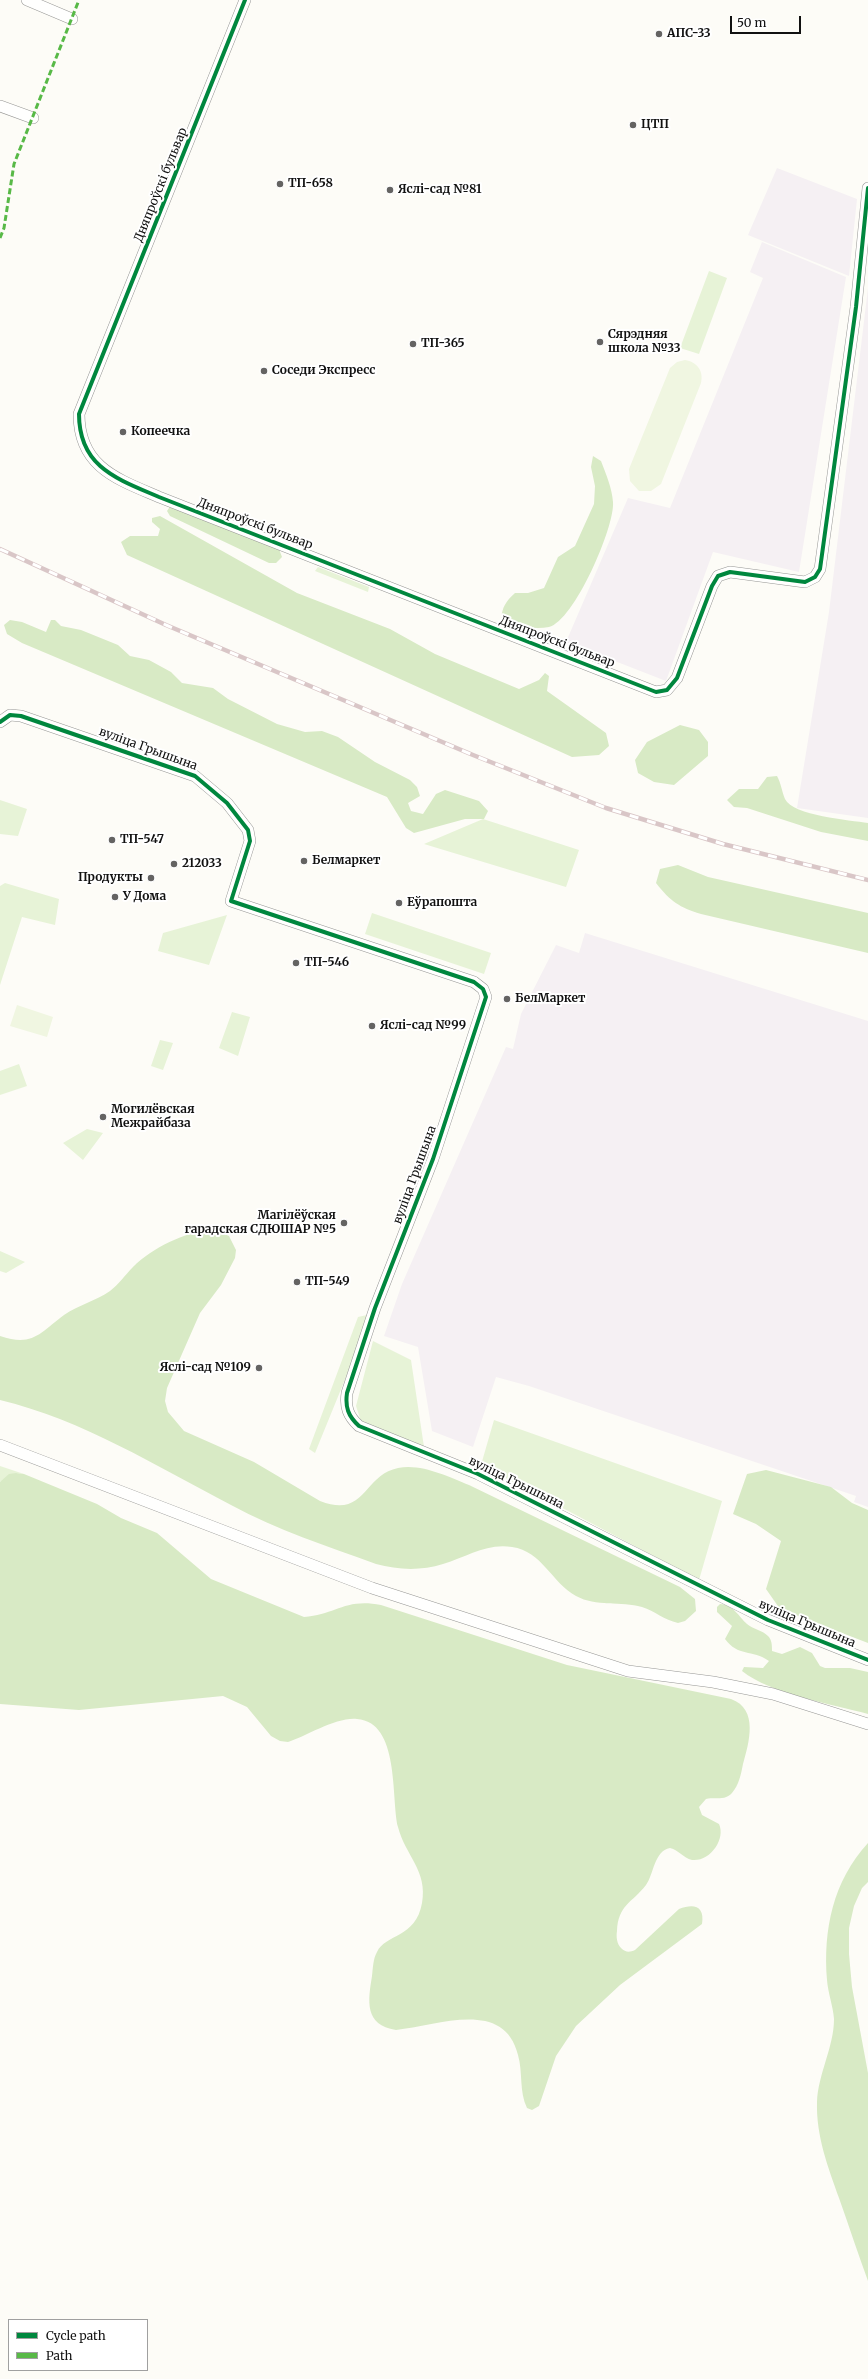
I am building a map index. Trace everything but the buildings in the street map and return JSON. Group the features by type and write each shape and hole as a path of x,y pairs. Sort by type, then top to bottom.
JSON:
{"street":[{"path":"27,0 72,19"},
{"name":"Дняпроўскі бульвар","path":"245,0 79,414 79,426 84,445 98,466 116,478 159,497 656,692 667,690 677,678 712,586 718,576 730,572 805,582 815,577 820,568 856,307 868,188"},
{"path":"0,106 33,118"},
{"name":"вуліца Грышына","path":"0,722 10,715 21,716 196,776 227,803 248,830 250,841 231,901 474,982 483,989 486,997 433,1159 375,1308 347,1393 346,1403 351,1420 359,1426 478,1474 768,1620 868,1660"},
{"path":"0,1445 387,1593 628,1671 713,1682 773,1694 868,1724"}],"shaded area":[{"path":"777,168 857,199 849,276 748,235"},
{"path":"762,242 846,277 799,572 713,552 666,681 566,642 628,498 670,508 763,278 750,272"},
{"path":"868,288 868,818 797,808 829,612"},
{"path":"585,933 868,1021 868,1507 854,1502 856,1496 529,1386 496,1377 473,1447 432,1431 418,1347 384,1336 402,1284 506,1047 513,1049 521,1014 556,945 579,953"}],"green space":[{"path":"709,271 727,278 699,354 680,348"},
{"path":"685,360 693,363 699,368 702,379 701,383 661,484 651,491 639,491 630,481 629,469 670,368 677,362"},
{"path":"593,456 601,461 607,476 613,502 612,514 600,551 581,591 559,621 549,627 525,627 501,620 503,608 515,593 528,593 544,588 558,557 575,546 594,504 595,486 591,467"},
{"path":"171,505 279,549 282,557 276,563 269,563 170,516 167,511"},
{"path":"160,516 297,593 390,629 435,654 519,689 539,680 545,673 549,676 547,691 606,733 609,746 599,755 572,757 127,555 121,542 130,536 158,536 160,529 152,522 152,518"},
{"path":"318,567 369,587 368,592 315,571"},
{"path":"10,620 22,622 46,632 51,620 55,620 61,626 81,630 118,645 130,656 149,660 171,672 182,683 213,688 228,699 277,724 305,732 322,731 338,737 375,762 410,780 417,787 420,796 408,803 411,811 423,814 436,794 445,790 479,801 488,811 484,819 465,819 414,833 406,828 387,797 22,643 7,634 4,625"},
{"path":"680,725 699,730 708,742 708,756 674,785 654,782 638,773 635,760 647,742"},
{"path":"777,776 785,799 790,805 799,810 836,819 868,823 868,841 821,832 747,808 734,807 727,800 739,789 758,789 767,777"},
{"path":"0,800 27,809 18,836 0,834"},
{"path":"483,819 579,850 566,887 424,844"},
{"path":"678,865 708,877 868,913 868,953 701,914 687,909 666,895 656,883 660,869"},
{"path":"5,883 59,899 55,925 22,917 0,985 0,886"},
{"path":"372,913 491,953 484,974 365,934"},
{"path":"227,915 209,965 158,951 163,933"},
{"path":"17,1005 53,1017 47,1037 10,1026"},
{"path":"232,1012 250,1017 238,1056 219,1048"},
{"path":"160,1040 173,1043 163,1070 151,1066"},
{"path":"19,1064 27,1086 0,1095 0,1071"},
{"path":"87,1129 103,1133 83,1160 63,1143"},
{"path":"212,1229 229,1236 236,1250 235,1258 221,1285 200,1313 167,1388 165,1401 168,1412 184,1431 254,1462 320,1501 335,1505 347,1504 356,1500 386,1472 398,1468 416,1467 444,1475 469,1485 680,1587 695,1599 696,1611 685,1621 678,1623 634,1605 592,1602 576,1596 568,1590 531,1555 512,1547 503,1546 485,1549 443,1564 418,1569 393,1568 376,1564 302,1537 248,1514 118,1445 61,1419 0,1400 0,1336 21,1340 35,1336 69,1312 99,1298 110,1291 133,1267 159,1247 191,1234"},
{"path":"0,1251 25,1262 6,1273 0,1271"},
{"path":"367,1315 368,1323 315,1453 309,1449 358,1317"},
{"path":"373,1341 411,1360 424,1447 361,1421 356,1406"},
{"path":"494,1420 722,1501 699,1580 481,1465"},
{"path":"0,1466 24,1474 16,1473 0,1482"},
{"path":"766,1470 831,1487 852,1503 868,1510 868,1643 780,1609 766,1589 781,1541 756,1524 733,1514 747,1474"},
{"path":"9,1474 24,1474 97,1504 121,1518 157,1533 211,1579 304,1617 315,1616 349,1605 368,1603 381,1605 567,1665 731,1699 740,1704 746,1710 750,1727 748,1746 736,1786 732,1793 726,1797 706,1799 699,1807 702,1815 719,1824 721,1830 718,1843 710,1853 699,1860 689,1859 676,1850 670,1848 665,1850 657,1858 646,1885 627,1905 620,1915 617,1940 623,1950 630,1952 635,1950 679,1909 689,1906 694,1906 700,1910 702,1913 702,1924 620,1985 576,2026 556,2056 539,2106 532,2110 527,2108 523,2095 518,2055 510,2037 499,2026 484,2021 467,2020 449,2021 396,2030 378,2023 373,2017 369,2003 373,1964 377,1952 381,1946 414,1923 419,1914 423,1892 419,1872 401,1837 398,1827 391,1763 387,1747 381,1733 371,1723 357,1719 340,1721 288,1742 280,1741 271,1736 247,1707 223,1696 79,1710 0,1704 0,1482"},
{"path":"720,1604 732,1608 747,1624 768,1636 771,1641 772,1651 782,1654 800,1647 812,1653 820,1666 825,1668 850,1668 868,1672 868,1714 785,1692 754,1679 742,1671 744,1667 763,1668 769,1661 763,1657 740,1651 730,1645 725,1639 732,1626 717,1612 717,1607"},
{"path":"868,1843 868,1882 862,1888 854,1906 849,1928 849,1954 852,1987 868,2073 868,2281 824,2151 818,2127 817,2102 820,2081 829,2050 834,2019 828,1985 826,1961 829,1925 833,1907 846,1873"}],"railway":[{"path":"0,549 166,625 473,755 606,808 723,844 868,880"}],"marked path":[{"path":"0,238 4,228 14,164 79,0"}],"cycle path":[{"path":"245,0 79,414 81,432 86,447 93,459 103,469 115,477 159,497 656,692 667,690 677,678 712,586 718,576 730,572 805,582 815,577 820,569 856,307 868,188"},
{"path":"0,722 10,715 21,716 195,776 227,803 248,830 250,841 231,901 474,982 483,989 486,997 433,1159 375,1308 347,1393 346,1403 348,1411 355,1422 359,1426 478,1474 768,1620 868,1660"}],"place":[{"name":"АПС-33","path":"659,34"},
{"name":"ЦТП","path":"633,125"},
{"name":"ТП-658","path":"280,184"},
{"name":"Яслі-сад №81","path":"390,190"},
{"name":"Сярэдняя школа №33","path":"600,342"},
{"name":"ТП-365","path":"413,344"},
{"name":"Соседи Экспресс","path":"264,371"},
{"name":"Копеечка","path":"123,432"},
{"name":"ТП-547","path":"112,840"},
{"name":"Белмаркет","path":"304,861"},
{"name":"212033","path":"174,864"},
{"name":"Продукты","path":"151,878"},
{"name":"У Дома","path":"115,897"},
{"name":"Еўрапошта","path":"399,903"},
{"name":"ТП-546","path":"296,963"},
{"name":"БелМаркет","path":"507,999"},
{"name":"Яслі-сад №99","path":"372,1026"},
{"name":"Могилёвская Межрайбаза","path":"103,1117"},
{"name":"Магілёўская гарадская СДЮШАР №5","path":"344,1223"},
{"name":"ТП-549","path":"297,1282"},
{"name":"Яслі-сад №109","path":"259,1368"}]}
